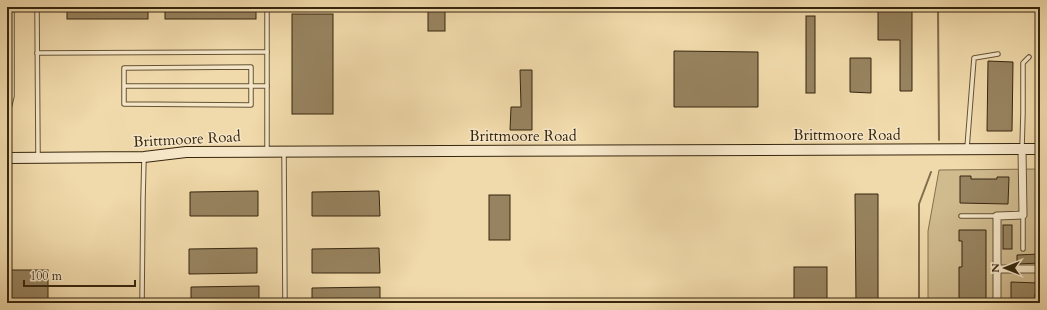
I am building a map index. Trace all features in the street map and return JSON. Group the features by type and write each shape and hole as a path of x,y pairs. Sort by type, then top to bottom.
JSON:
{"main road":[{"name":"Brittmoore Road","path":"7,158 144,157 186,152 267,151 1040,149"}],"street":[{"path":"997,303 997,216 1023,216 1022,149"},
{"path":"997,269 1040,269"}],"lane":[{"path":"7,158 8,112 12,96 12,7"},
{"path":"37,7 38,158"},
{"path":"267,7 267,151"},
{"path":"37,53 267,52"},
{"path":"967,149 974,58 998,54"},
{"path":"1022,149 1023,63 1029,58"},
{"path":"251,67 251,105 124,104 124,86 124,68 251,67"},
{"path":"124,86 267,86"},
{"path":"284,151 285,303"},
{"path":"142,303 144,157"},
{"path":"961,216 997,216"},
{"path":"1023,216 1023,249"}],"shaded area":[{"path":"1040,169 1040,303 928,303 928,231 939,170"}],"building":[{"path":"67,7 148,7 148,19 67,19"},
{"path":"165,7 256,7 256,19 165,19"},
{"path":"428,7 445,7 445,31 428,31"},
{"path":"878,7 912,7 912,91 900,91 900,40 878,40"},
{"path":"292,14 333,14 333,114 292,114"},
{"path":"806,16 815,16 815,93 806,93"},
{"path":"674,51 758,52 758,107 674,107"},
{"path":"850,58 871,58 871,93 850,92"},
{"path":"988,61 1013,62 1012,131 987,131"},
{"path":"520,70 532,70 532,130 510,130 511,107 521,107"},
{"path":"960,176 971,176 971,179 997,179 997,177 1009,177 1008,204 960,203"},
{"path":"258,191 258,216 190,216 190,192"},
{"path":"379,191 380,216 312,216 312,192"},
{"path":"855,194 878,194 878,303 856,303"},
{"path":"489,195 510,195 510,240 489,240"},
{"path":"1003,225 1012,225 1012,249 1003,249"},
{"path":"959,230 986,230 986,303 962,303 962,299 959,299 959,267 962,267 962,241 959,241"},
{"path":"257,248 257,273 189,274 189,249"},
{"path":"379,248 380,273 312,273 312,249"},
{"path":"1040,254 1040,263 1017,264 1017,255"},
{"path":"794,267 827,267 827,303 794,303"},
{"path":"7,270 48,270 48,303 7,303"},
{"path":"1011,282 1038,283 1038,294 1035,294 1035,303 1011,303"},
{"path":"259,286 259,303 191,303 191,287"},
{"path":"380,287 380,303 312,303 312,288"}],"waterway":[{"path":"938,7 939,140"},
{"path":"919,303 919,204 931,172"}]}
